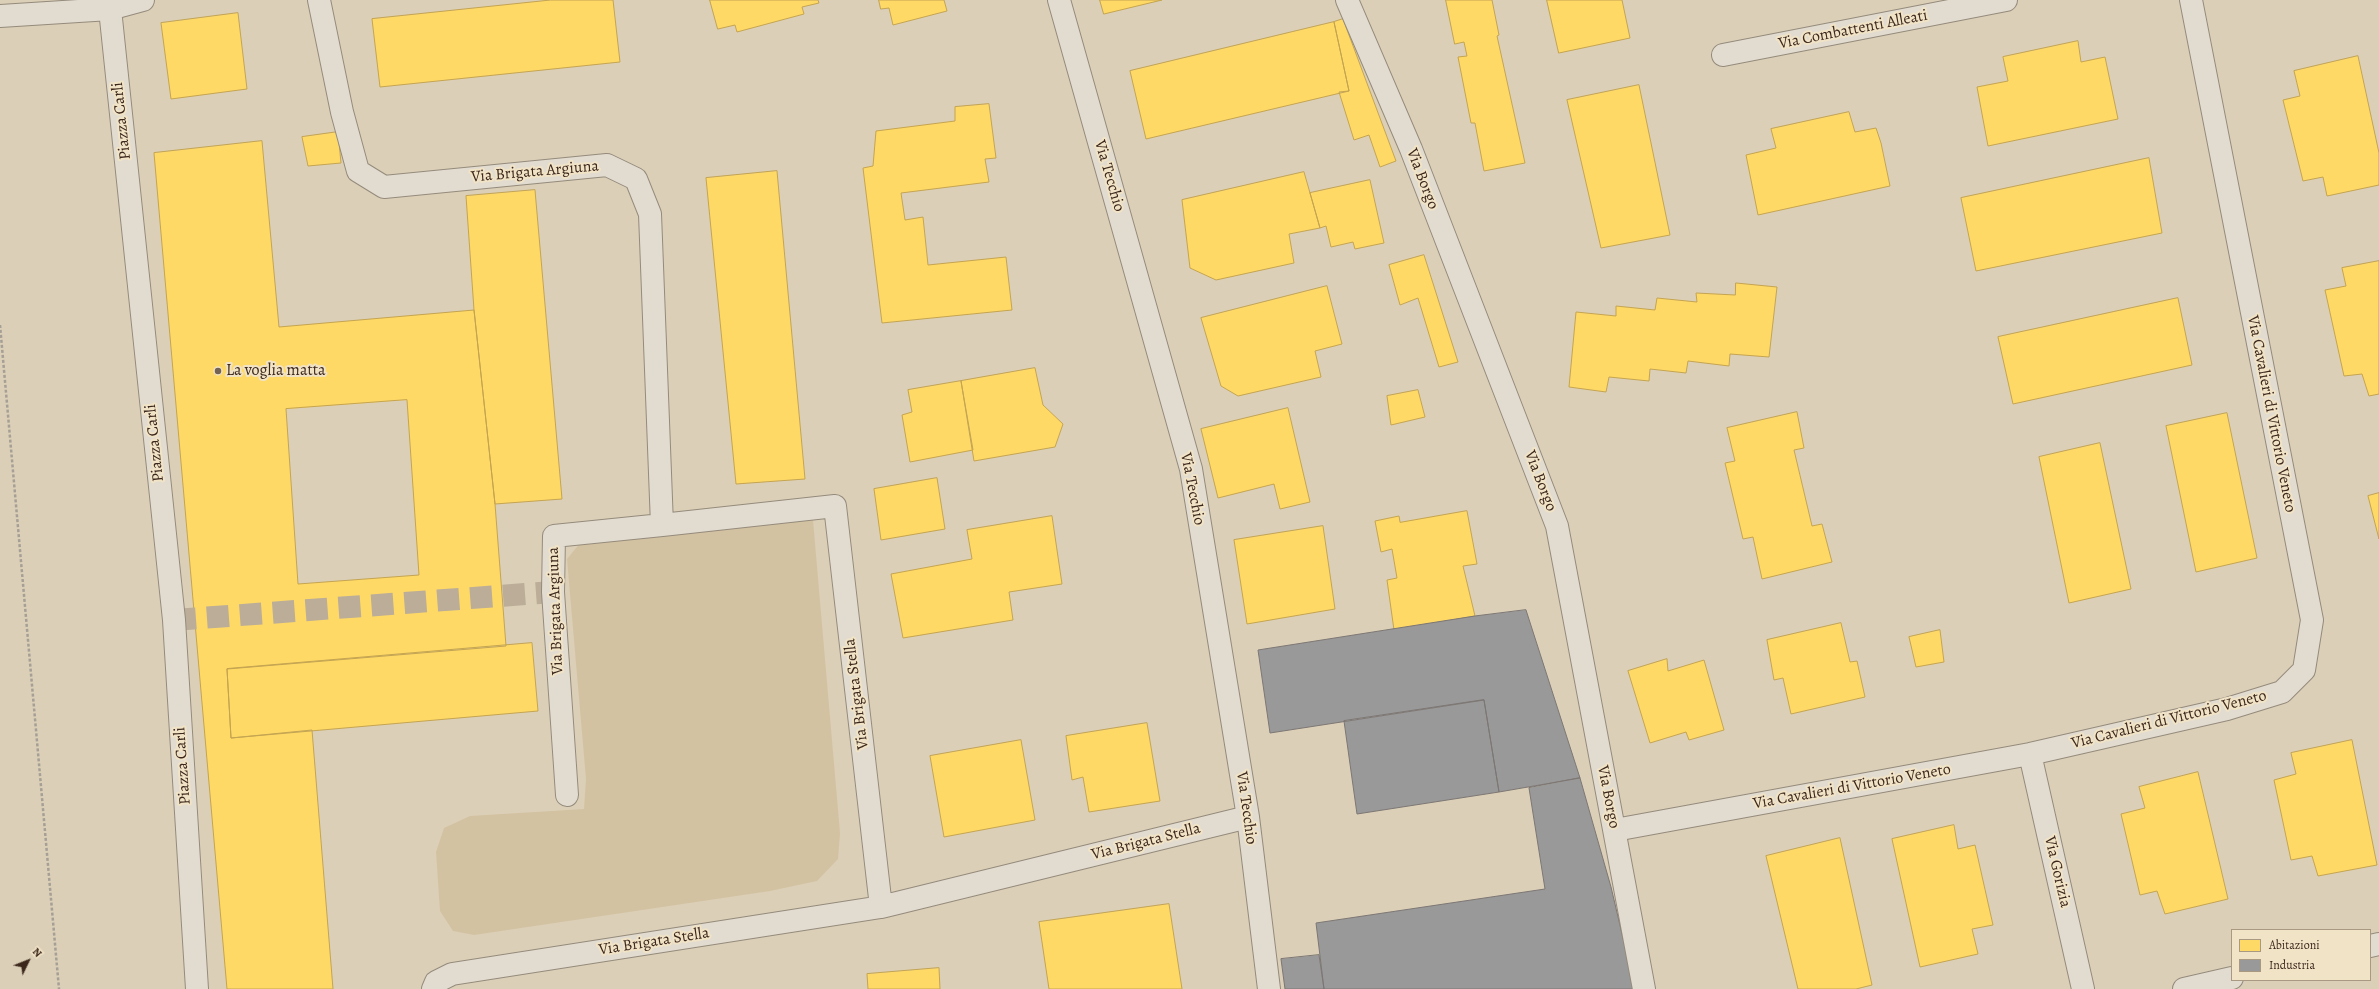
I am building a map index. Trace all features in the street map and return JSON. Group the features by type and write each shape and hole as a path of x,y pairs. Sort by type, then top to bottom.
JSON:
{"street":[{"path":"0,16 110,9 143,0"},
{"name":"Via Brigata Argiuna","path":"319,0 342,112 358,171 384,186 607,165 636,179 650,214 662,525"},
{"name":"Via Tecchio","path":"1059,0 1191,469 1248,817 1269,989"},
{"name":"Via Borgo","path":"1347,0 1411,149 1557,526 1644,989"},
{"name":"Via Combattenti Alleati","path":"1723,55 2006,0"},
{"name":"Via Cavalieri di Vittorio Veneto","path":"1615,830 2030,754 2227,710 2282,692 2304,670 2312,620 2191,0"},
{"name":"Piazza Carli","path":"110,9 174,620 198,989"},
{"name":"Via Brigata Argiuna","path":"567,795 553,592 554,536 835,506"},
{"name":"Via Brigata Stella","path":"835,506 881,906"},
{"name":"Via Gorizia","path":"2030,754 2083,989"},
{"name":"Via Brigata Stella","path":"433,989 436,982 452,974 881,906 1248,817"},
{"path":"2184,989 2231,978"}],"path":[{"path":"0,325 59,989"}],"shaded area":[{"path":"813,520 840,833 838,859 817,881 770,891 474,935 453,931 440,911 436,852 444,828 470,816 584,809 586,779 567,559 581,542"}],"building: Abitazioni":[{"path":"551,0 613,0 620,62 380,87 372,19"},
{"path":"710,0 818,0 819,3 802,7 804,14 737,32 735,25 718,29"},
{"path":"879,0 944,0 947,11 893,25 889,8 881,9"},
{"path":"1100,0 1162,0 1104,14"},
{"path":"1446,0 1492,0 1499,35 1497,36 1525,163 1484,171 1475,123 1471,123 1458,57 1467,56 1464,42 1455,44"},
{"path":"1547,0 1622,0 1630,38 1559,53"},
{"path":"238,13 247,89 171,99 161,23"},
{"path":"1343,19 1396,161 1380,167 1369,135 1354,140 1339,92 1349,91 1334,22"},
{"path":"1334,22 1349,91 1146,139 1130,71"},
{"path":"2078,41 2081,62 2105,57 2118,119 1988,146 1977,87 2008,81 2003,57"},
{"path":"2358,56 2379,153 2379,185 2327,196 2323,177 2303,181 2283,100 2300,96 2294,71"},
{"path":"1639,85 1670,235 1601,248 1567,100"},
{"path":"989,104 996,158 985,159 989,182 901,193 905,220 923,217 928,265 1006,257 1012,310 882,323 863,168 873,166 876,131 955,121 955,107"},
{"path":"1849,112 1855,132 1876,128 1881,143 1890,186 1758,215 1746,155 1776,148 1771,129"},
{"path":"338,132 341,163 308,166 302,137"},
{"path":"262,141 279,327 474,310 495,504 506,646 227,669 231,738 312,730 333,989 227,989 154,153","holes":["407,400 419,575 298,584 286,409"]},
{"path":"2149,158 2162,233 1976,271 1961,198"},
{"path":"777,171 805,479 736,484 706,178"},
{"path":"1304,172 1320,228 1289,234 1294,263 1216,280 1190,268 1182,200"},
{"path":"1370,180 1384,243 1355,249 1353,242 1331,247 1326,226 1320,228 1310,193"},
{"path":"535,190 562,499 495,504 474,310 466,196"},
{"path":"1424,255 1458,362 1439,367 1418,298 1400,305 1389,265"},
{"path":"2379,261 2379,394 2369,396 2362,374 2344,376 2325,290 2346,286 2342,268"},
{"path":"1736,283 1777,287 1769,357 1730,354 1729,366 1688,361 1686,373 1650,369 1649,381 1609,377 1606,392 1569,387 1576,312 1616,316 1616,306 1655,310 1657,298 1697,302 1696,293 1735,295"},
{"path":"1327,286 1342,344 1315,351 1321,377 1238,396 1221,386 1201,318"},
{"path":"2178,298 2192,365 2013,404 1998,337"},
{"path":"1035,368 1043,405 1063,424 1055,447 974,461 961,381"},
{"path":"961,381 973,450 910,462 902,415 912,412 908,390"},
{"path":"1418,390 1425,417 1391,425 1387,396"},
{"path":"1288,408 1310,502 1280,509 1274,484 1218,498 1201,429"},
{"path":"1797,412 1804,448 1794,450 1812,526 1822,524 1832,562 1762,579 1753,537 1743,539 1725,463 1735,461 1727,428"},
{"path":"2227,413 2257,558 2196,572 2166,426"},
{"path":"2100,443 2131,589 2069,603 2039,457"},
{"path":"937,478 945,529 881,540 874,489"},
{"path":"2379,493 2379,539 2368,496"},
{"path":"1467,511 1477,564 1463,566 1475,616 1394,630 1387,580 1397,578 1392,549 1381,552 1375,521 1399,516 1400,522"},
{"path":"1052,516 1062,584 1009,592 1013,620 903,638 891,574 972,559 967,530"},
{"path":"1323,526 1335,609 1247,624 1234,540"},
{"path":"1841,623 1850,662 1857,661 1865,697 1791,714 1783,678 1774,680 1767,640"},
{"path":"1940,630 1944,662 1916,667 1909,637"},
{"path":"532,643 538,711 231,738 227,669"},
{"path":"1667,659 1668,671 1704,660 1724,730 1689,740 1686,732 1650,743 1628,671"},
{"path":"1147,723 1160,801 1089,812 1083,777 1072,780 1066,736"},
{"path":"1021,740 1035,820 944,837 930,756"},
{"path":"2352,740 2377,865 2318,876 2312,856 2291,860 2274,780 2296,774 2291,753"},
{"path":"2198,772 2228,899 2165,914 2157,891 2140,895 2121,814 2145,808 2139,787"},
{"path":"1954,825 1958,849 1975,845 1993,925 1972,929 1978,954 1920,967 1892,839"},
{"path":"1840,838 1872,985 1856,989 1798,989 1766,856"},
{"path":"1169,904 1182,989 1049,989 1039,922"},
{"path":"939,968 940,989 868,989 867,974"}],"building: Industria":[{"path":"1526,610 1580,778 1499,792 1484,700 1270,733 1258,650 1475,616"},
{"path":"1484,700 1499,792 1357,814 1344,721"},
{"path":"1580,778 1611,887 1635,989 1324,989 1316,923 1545,889 1529,788"},
{"path":"1319,955 1324,989 1285,989 1281,959"}],"tunnel":[{"path":"174,620 553,592"}],"place":[{"name":"La voglia matta","path":"218,371"}]}
